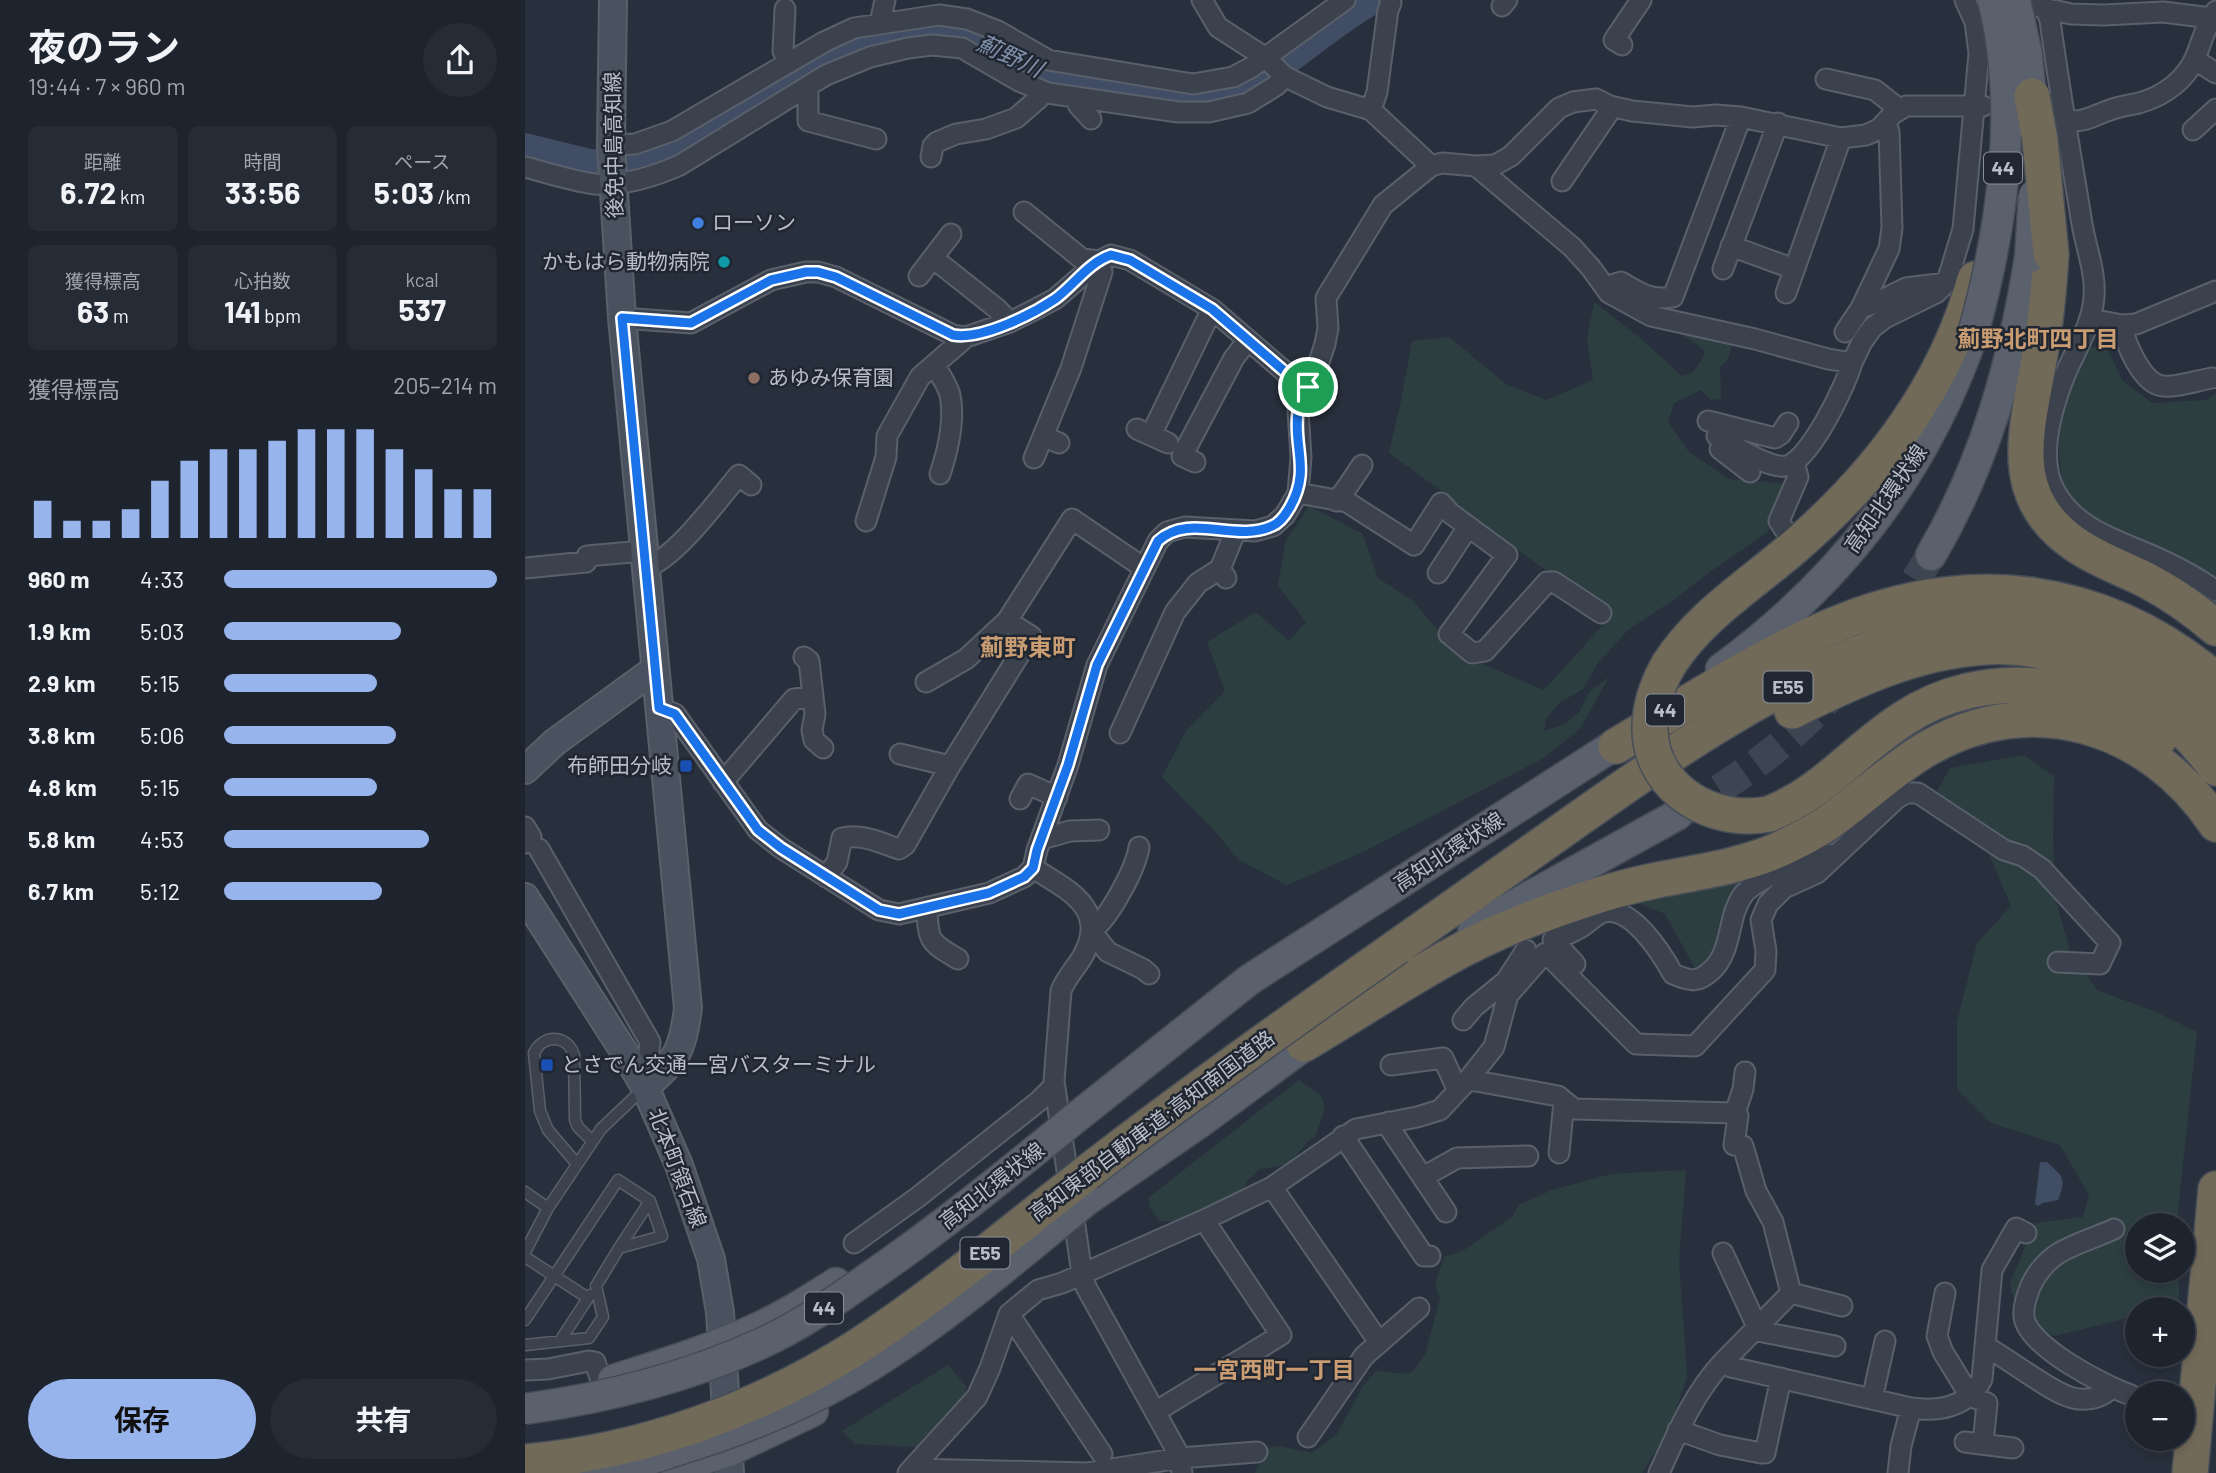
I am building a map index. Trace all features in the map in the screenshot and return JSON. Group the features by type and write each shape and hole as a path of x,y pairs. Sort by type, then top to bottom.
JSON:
{"highway":[{"path":"1987,110 1983,252 1966,331 1904,429 1867,477 1819,525 1693,631 1669,664 1654,697 1650,716 1650,734 1658,764 1667,779 1691,801 1736,817 1769,814 1813,791 1881,735 1924,707 1948,696 1972,690 2019,685 2043,687 2086,695 2128,715 2147,728 2167,746 2198,786 2216,818"},
{"path":"2051,111 2042,151 2040,255 2046,318 2025,437 2029,480 2036,500 2053,525 2075,545 2149,581 2216,628"},
{"path":"1616,746 1804,638 1873,611 1940,595 2006,592 2076,603 2138,627 2193,661 2216,680"},
{"name":"E55","path":"1397,947 1645,771 1754,704 1835,663 1900,638 1959,623 2011,621 2062,629 2112,644 2158,670 2192,696 2216,722"},
{"name":"E55","path":"1397,947 1650,788 1737,739 1870,675 1950,652 1985,647 2020,649 2052,653 2083,663 2112,676 2154,705 2185,730 2216,768"},
{"path":"1304,1044 1446,958 1538,916 1626,888 1746,861 1793,843 1835,818 1924,750 1977,727 2028,719 2055,720 2106,733 2150,755 2171,771 2192,791 2216,824"},
{"name":"高知東部自動車道;高知南国道路","path":"525,1462 614,1449 675,1432 737,1410 855,1348 952,1278 1251,1049 1397,947"},
{"path":"2190,1473 2216,1189"}],"main road":[{"name":"後免中島高知線","path":"613,0 611,148 622,318 688,1008 679,1051 666,1070 645,1087"},
{"path":"1970,1 2003,52 1987,110"},
{"path":"2034,3 2027,55 2051,111"},
{"path":"1931,555 1963,496 1991,426 2040,255"},
{"name":"高知北環状線","path":"525,1409 582,1400 683,1373 759,1344 798,1324 917,1244 1067,1103 1249,980 1616,746 1771,631 1810,595 1852,549 1890,501 1920,454 1957,379 1966,331"},
{"path":"525,770 555,743 655,669"},
{"path":"594,1473 723,1436 829,1389 884,1357 1088,1209 1304,1044 1509,908 1677,816"},
{"name":"北本町領石線","path":"525,897 645,1087 679,1164 711,1259 720,1312 729,1462"},
{"path":"525,1398 603,1384 721,1344 806,1302 915,1230 1067,1103"},
{"path":"661,1473 729,1462 774,1432 908,1359 973,1310 1088,1209"}],"street":[{"path":"880,23 885,0"},
{"path":"1202,0 1218,27 1266,58 1284,76 1327,97 1371,110 1431,166"},
{"path":"611,148 635,144 672,131 824,41 854,28 939,15 967,19 998,31 1048,60 1193,84 1233,77 1266,58 1345,0"},
{"path":"1622,45 1614,40 1641,0"},
{"path":"1371,110 1377,92 1391,2"},
{"path":"2034,3 2071,14 2214,14 2195,60 2175,86 2156,97 2121,106 2087,120 2075,122 2051,111"},
{"path":"2034,3 2050,20 2051,111 2093,272 2094,296 2090,319 2062,381 2049,427 2047,475 2057,495 2081,522 2102,536 2166,562 2216,591"},
{"path":"785,9 783,51 789,63"},
{"path":"525,167 595,184 647,178 680,165 826,75 886,53 932,45 962,48 1019,81 1043,91 1178,113 1209,112 1248,103 1277,85 1284,76"},
{"path":"2195,60 2216,73"},
{"path":"1826,79 1875,90 1899,109"},
{"path":"804,89 808,94 808,121 876,139"},
{"path":"931,157 933,146 937,142 956,134 986,130 1016,118 1039,98 1043,91"},
{"path":"1075,97 1091,119"},
{"path":"659,708 675,714 758,830 781,848 879,910 899,914 989,893 1024,877 1033,868 1068,765 1097,665 1158,541 1167,532 1185,527 1255,531 1273,526 1285,515 1298,493 1301,457 1298,411 1325,344 1328,328 1326,298 1383,205 1431,166 1442,163 1495,165 1511,156 1559,108 1595,99 1632,111 1693,117 1741,117 1841,138 1865,135 1879,129 1899,109 1906,106 1987,110 1963,229 1946,283 1936,293 1885,318 1872,328 1852,363 1848,380 1803,455 1785,466 1761,461 1715,427"},
{"path":"1562,181 1609,112 1610,106"},
{"path":"2193,130 2216,108"},
{"path":"1605,287 1621,282 1642,295 1658,299 1673,296 1741,117"},
{"path":"1723,269 1778,123"},
{"path":"1845,332 1861,308 1889,249 1892,228 1889,131 1884,124"},
{"path":"1786,293 1841,138"},
{"path":"1476,166 1571,247 1609,293 1651,316 1852,363"},
{"path":"1024,212 1082,259 1099,261"},
{"path":"919,276 951,234"},
{"path":"1731,246 1794,269"},
{"path":"866,521 887,457 887,436 920,377 966,337 1010,323 1055,299 1099,261 1111,255 1130,260 1212,309 1298,383 1308,387"},
{"path":"933,258 996,308 1010,323"},
{"path":"1034,458 1051,440 1102,272 1099,261"},
{"path":"622,318 691,323 771,280 818,272 836,277 953,335 966,337"},
{"path":"1861,308 1906,288 1946,283"},
{"path":"2090,319 2122,325 2136,324 2216,291"},
{"path":"1152,436 1212,309"},
{"path":"2122,325 2126,344 2150,382 2164,386 2212,378"},
{"path":"1195,462 1182,456 1234,358 1248,340"},
{"path":"934,365 949,393 952,412 948,465"},
{"path":"1715,427 1775,438 1788,423"},
{"path":"1715,427 1714,444 1750,472"},
{"path":"1784,529 1779,521 1798,477 1794,462"},
{"path":"1336,501 1362,466"},
{"path":"525,568 586,562 587,556 644,559 656,565 672,552 739,475 751,485"},
{"path":"1298,493 1347,502 1414,545 1441,503 1450,513 1507,555 1449,634 1472,653 1485,651 1548,582 1554,582 1601,613"},
{"path":"926,682 966,659 1007,621 1072,519 1144,568"},
{"path":"1437,573 1468,527"},
{"path":"1120,733 1175,612 1198,583 1223,574 1236,530"},
{"path":"826,877 837,862 842,838 861,837 899,849 905,845 950,766 1031,636 1007,621"},
{"path":"804,657 809,661 815,714 812,730 814,740 823,748"},
{"path":"723,782 794,699 813,697"},
{"path":"900,754 950,766"},
{"path":"1020,799 1028,784 1057,797"},
{"path":"1463,1020 1474,1007 1509,985 1544,954 1636,1044 1695,1046 1765,970 1766,951 1761,920 1768,904 1784,888 1817,873 1896,799 1906,793 1918,793 2004,850 2023,856 2042,869 2110,943 2100,964 2059,962"},
{"path":"525,827 531,837 532,846 650,1042 645,1087"},
{"path":"1042,838 1070,831 1099,830"},
{"path":"1139,847 1137,859 1107,915 1091,931 1081,958 1061,991 1067,1103 1082,1274 1086,1287 1155,1412 1181,1466"},
{"path":"1580,969 1553,940 1577,930 1602,913 1611,912 1624,916 1649,938 1673,974 1691,980 1700,979 1715,967 1725,952 1741,897 1752,885 1816,856 1837,854"},
{"path":"1033,868 1079,899 1089,919 1091,931 1108,952 1149,974"},
{"path":"927,908 928,932 935,945 958,959"},
{"path":"911,1471 977,1397 1009,1314 1038,1290 1062,1283 1272,1187 1356,1129 1440,1110 1494,1047 1509,985 1525,950"},
{"path":"1391,1065 1443,1058 1462,1086"},
{"path":"1745,1072 1735,1113 1738,1116 1734,1145 1743,1146 1756,1191 1773,1222 1791,1293"},
{"path":"1462,1086 1476,1081 1558,1096 1574,1109 1735,1113"},
{"path":"854,1243 918,1197 1039,1101 1067,1103"},
{"path":"1559,1153 1564,1101"},
{"path":"1389,1122 1391,1130 1446,1212"},
{"path":"1343,1136 1424,1256 1430,1256"},
{"path":"1423,1177 1457,1158 1528,1156"},
{"path":"1272,1187 1366,1311 1379,1342"},
{"path":"1155,1412 1280,1335 1204,1220"},
{"path":"1723,1362 1731,1367 1911,1408 1926,1410 1960,1404 1976,1391 1982,1379 1992,1270 2016,1228 2026,1233"},
{"path":"2114,1229 2059,1253 2046,1264 2031,1283 2024,1317 2029,1329 2044,1345 2073,1367 2111,1389 2125,1393"},
{"path":"1723,1253 1758,1327 1763,1332 1835,1346"},
{"path":"1791,1293 1842,1306"},
{"path":"1659,1473 1695,1398 1723,1362 1791,1293"},
{"path":"1945,1293 1937,1336 1943,1352 1971,1396 1987,1403 1974,1443 2014,1448"},
{"path":"1308,1437 1364,1356 1419,1308"},
{"path":"1009,1314 1102,1454"},
{"path":"1872,1399 1885,1341"},
{"path":"1985,1346 2059,1394 2083,1399 2102,1396 2111,1389"},
{"path":"525,1370 595,1362 603,1384"},
{"path":"1678,1430 1720,1445 1761,1454 1765,1452 1781,1378"},
{"path":"1898,1473 1901,1446 1911,1408"},
{"path":"911,1471 1087,1473 1181,1466 1257,1452"}],"lane":[{"path":"577,1164 548,1130 540,1111 534,1053 546,1039 557,1038 571,1047 574,1055 575,1120 578,1127 593,1141"},
{"path":"525,1251 548,1208 601,1129 645,1087"},
{"path":"525,1320 618,1180 650,1201 662,1236 619,1248"},
{"path":"525,1192 548,1208"},
{"path":"560,1341 650,1201"},
{"path":"525,1257 588,1298"},
{"path":"525,1345 589,1338 603,1317 596,1286"}],"shaded area":[{"path":"1594,302 1682,376 1693,372 1705,355 1703,349 1674,329 1725,339 1732,346 1728,359 1720,367 1721,399 1711,400 1701,390 1674,403 1668,422 1689,452 1729,479 1788,484 1768,532 1628,630 1597,664 1583,689 1559,703 1546,719 1544,731 1565,724 1580,711 1589,692 1609,677 1580,729 1542,759 1367,850 1287,885 1239,860 1162,777 1186,731 1225,691 1207,642 1256,612 1289,641 1306,622 1278,585 1286,540 1309,506 1363,534 1378,578 1413,601 1458,654 1544,690 1610,617 1454,505 1443,492 1389,453 1412,341 1449,337 1507,385 1546,400 1593,380 1587,339"},
{"path":"2091,347 2108,350 2122,380 2152,403 2207,400 2216,393 2216,583 2172,554 2096,522 2077,504 2063,484 2057,440 2068,388"},
{"path":"2024,755 2054,776 2055,897 2070,951 2097,990 2156,1012 2197,1032 2178,1213 2125,1213 2125,1283 2179,1283 2179,1297 2125,1297 2125,1319 2054,1336 2018,1318 2010,1283 2035,1223 2083,1217 2089,1195 2060,1145 1991,1123 1957,1089 1957,1022 1977,943 2011,906 1985,844 1931,802 1950,768"},
{"path":"1745,875 1732,901 1719,945 1706,963 1696,970 1665,914 1633,901"},
{"path":"1299,1080 1321,1096 1325,1107 1315,1137 1308,1141 1294,1159 1286,1165 1260,1169 1248,1180 1241,1193 1180,1222 1159,1221 1150,1208 1148,1198"},
{"path":"1686,1170 1679,1261 1687,1377 1670,1428 1642,1473 1255,1473 1266,1448 1279,1446 1312,1453 1337,1434 1363,1386 1376,1371 1406,1374 1413,1371 1425,1355 1440,1298 1435,1285 1444,1257 1464,1250 1513,1216 1518,1205 1552,1190 1611,1174"},
{"path":"948,1365 966,1386 966,1396 918,1447 855,1444 842,1431"}],"water":[{"path":"2040,1162 2047,1162 2063,1182 2058,1200 2038,1206 2035,1204"}],"waterway":[{"name":"薊野川","path":"525,147 602,164 625,163 660,156 841,51 884,37 916,32 947,31 971,36 1031,70 1072,83 1178,97 1217,96 1237,91 1258,80 1373,0"}],"tunnel":[{"path":"1892,618 1931,555"},
{"path":"1681,813 1760,761 1796,731 1829,698"}],"place":[{"name":"ローソン","path":"698,223"},
{"name":"かもはら動物病院","path":"724,262"},
{"name":"あゆみ保育園","path":"754,378"},
{"name":"布師田分岐","path":"686,766"},
{"name":"とさでん交通一宮バスターミナル","path":"547,1065"}],"district":[{"name":"薊野北町四丁目","path":"2038,339"},
{"name":"薊野東町","path":"1028,648"},
{"name":"一宮西町一丁目","path":"1274,1370"}],"route":[{"path":"1111,255 1130,260 1212,309 1298,383 1308,387 1298,411 1301,457 1298,493 1285,515 1273,526 1255,531 1185,527 1167,532 1158,541 1097,665 1068,765 1033,868 1024,877 1005,887 899,914 879,910 781,848 758,830 675,714 659,708 622,318 691,323 771,280 818,272 836,277 953,335 966,337 1010,323 1055,299 1099,261 1111,255"}]}
